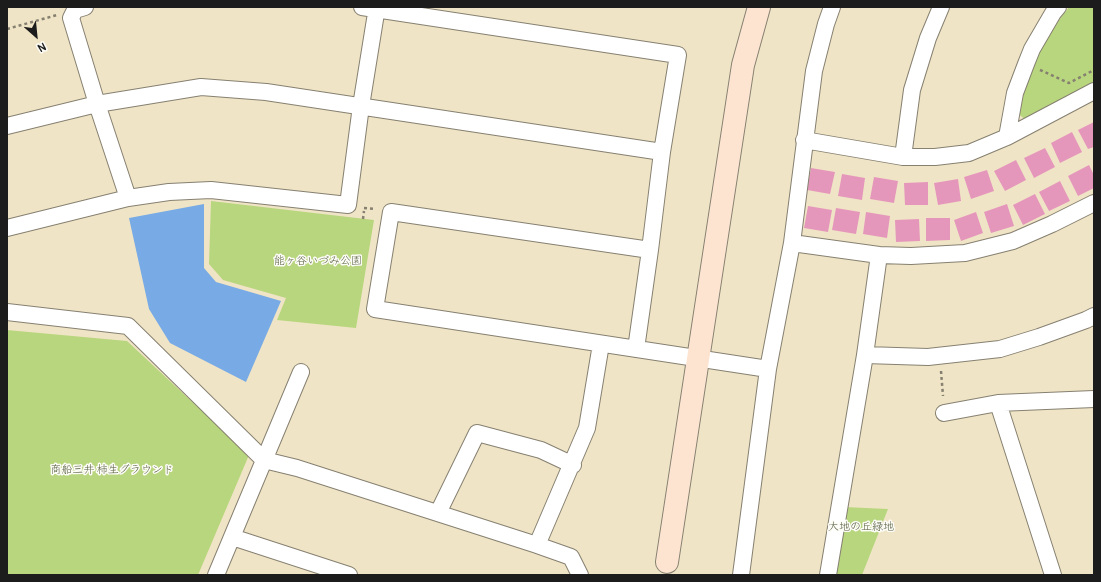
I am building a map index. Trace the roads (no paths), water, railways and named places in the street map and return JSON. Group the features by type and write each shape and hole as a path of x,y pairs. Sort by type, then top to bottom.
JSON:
{"street":[{"path":"85,7 75,10 71,18 128,198"},
{"path":"667,562 743,65 759,7"},
{"path":"742,575 768,369 792,243 814,71 832,7"},
{"path":"903,157 912,90 928,38 941,7"},
{"path":"1007,137 1015,93 1026,64 1032,49 1058,7"},
{"path":"7,228 128,198 169,192 211,190 348,205 372,8 678,55 662,152 636,349"},
{"path":"7,126 97,104 201,87 266,92 662,152"},
{"path":"804,140 903,157 935,157 969,153 1007,137 1094,91"},
{"path":"792,243 879,255 911,256 965,253 1013,241 1094,203"},
{"path":"650,250 391,212 375,309 768,369"},
{"path":"828,575 865,355 879,255"},
{"path":"7,312 128,326 264,460 297,468 571,557 580,575"},
{"path":"865,355 928,357 1000,349 1039,337 1094,316"},
{"path":"537,545 587,428 601,344"},
{"path":"216,575 302,372"},
{"path":"944,413 998,403 1094,399"},
{"path":"998,403 1053,575"},
{"path":"438,513 477,433 541,450 572,465"},
{"path":"232,537 349,575"}],"water":[{"path":"204,204 204,268 216,282 281,301 246,382 170,343 149,309 129,218"}],"park label":[{"name":"能ヶ谷いづみ公園","path":"318,261"},
{"name":"商船三井 柿生グラウンド","path":"112,470"},
{"name":"大地の丘緑地","path":"861,527"}]}
